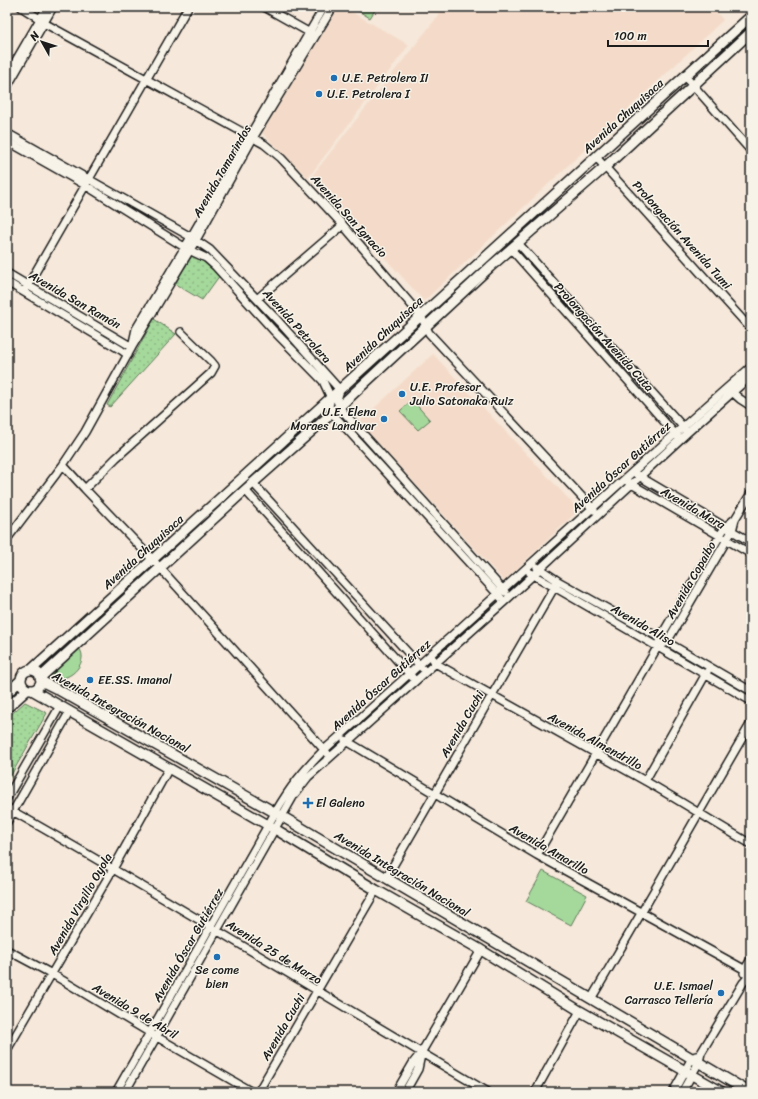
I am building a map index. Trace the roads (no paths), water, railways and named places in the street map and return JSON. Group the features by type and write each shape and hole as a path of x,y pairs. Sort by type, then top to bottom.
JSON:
{"main road":[{"name":"Avenida Chuquisaca","path":"31,670 751,16"},
{"name":"Avenida Chuquisaca","path":"40,680 245,490 339,407 490,267 605,167 751,32"},
{"path":"7,693 21,680 25,672 31,670 37,673 40,680 38,687 30,690 7,708"},
{"path":"21,680 22,686 30,690"},
{"name":"Avenida Integración Nacional","path":"40,680 279,815 749,1092"},
{"name":"Avenida Integración Nacional","path":"30,690 70,711 272,827 376,890 481,950 580,1011 722,1092"}],"street":[{"name":"Avenida San Ignacio","path":"21,7 42,21 264,144 281,158 343,225 421,316 429,333 598,515"},
{"path":"7,87 42,21 47,7"},
{"path":"7,76 42,21 53,7"},
{"path":"24,292 188,7"},
{"path":"264,7 312,34"},
{"name":"Avenida Tamarindos","path":"7,539 64,465 85,432 128,355 136,329 193,239 312,34 324,7"},
{"name":"Avenida Tamarindos","path":"312,34 334,7"},
{"path":"685,76 751,151"},
{"name":"Avenida Petrolera","path":"7,133 87,182 187,249 206,258 216,266 269,325 323,381 331,398 329,406 332,413"},
{"name":"Avenida Petrolera","path":"7,141 87,182 193,239 210,250 258,299 340,390"},
{"name":"Prolongación Avenida Tumi","path":"596,157 751,328"},
{"path":"258,299 343,225"},
{"name":"Prolongación Avenida Cuta","path":"515,246 685,429"},
{"name":"Prolongación Avenida Cuta","path":"515,246 677,436"},
{"path":"483,259 490,267"},
{"name":"Avenida San Ramón","path":"7,273 132,346"},
{"name":"Avenida San Ramón","path":"7,282 128,355"},
{"path":"269,325 276,319"},
{"path":"85,489 116,458 211,373 215,366 180,332"},
{"name":"Avenida Óscar Gutiérrez","path":"279,815 288,791 302,773 324,750 430,656 592,508 730,390 751,367"},
{"name":"Avenida Óscar Gutiérrez","path":"730,390 751,376"},
{"path":"340,390 337,400 339,407 500,592"},
{"path":"730,390 751,406"},
{"path":"332,413 507,599"},
{"name":"Avenida Óscar Gutiérrez","path":"116,1092 211,927 279,815 308,777 329,756 540,569 639,477 677,436"},
{"path":"64,465 153,560 329,756"},
{"name":"Avenida Mara","path":"634,471 639,477 751,542"},
{"name":"Avenida Mara","path":"625,479 631,484 751,554"},
{"path":"254,483 425,671"},
{"path":"245,490 415,680"},
{"name":"Avenida Copaibo","path":"667,642 727,540 732,531 735,519 751,493"},
{"name":"Avenida Copaibo","path":"537,855 725,527 735,519"},
{"name":"Avenida Aliso","path":"531,564 540,569 556,584 751,701"},
{"name":"Avenida Aliso","path":"524,570 556,584 660,638 751,691"},
{"name":"Avenida Cuchi","path":"386,878 556,584"},
{"path":"658,646 667,642"},
{"name":"Avenida Almendrillo","path":"430,656 435,663 645,781 751,844"},
{"path":"645,781 710,668"},
{"path":"7,798 60,706"},
{"path":"7,822 10,810 70,711"},
{"path":"591,999 751,723"},
{"name":"Avenida Amarillo","path":"339,737 537,855 749,972"},
{"name":"Avenida Virgilio Oyola","path":"7,1050 113,869 169,768"},
{"name":"Avenida 25 de Marzo","path":"10,810 113,869 488,1092"},
{"name":"Avenida Óscar Gutiérrez","path":"125,1092 218,931 272,827"},
{"name":"Avenida Cuchi","path":"258,1092 376,890"},
{"name":"Avenida 9 de Abril","path":"7,950 52,974 157,1038 252,1092"},
{"path":"396,1092 413,1063 421,1053 481,950"},
{"path":"682,1092 689,1073 696,1060 749,972 751,959"},
{"path":"535,1092 580,1011"},
{"path":"405,1092 418,1069 421,1053"},
{"path":"673,1092 689,1073"}],"place":[{"name":"U.E. Petrolera II","path":"334,78"},
{"name":"U.E. Petrolera I","path":"319,94"},
{"name":"U.E. Profesor Julio Satonaka Ruiz","path":"402,394"},
{"name":"U.E. Elena Moraes Landivar","path":"384,419"},
{"name":"EE.SS. Imanol","path":"90,680"},
{"name":"El Galeno","path":"308,803"},
{"name":"Se come bien","path":"217,957"},
{"name":"U.E. Ismael Carrasco Tellería","path":"721,993"}]}
